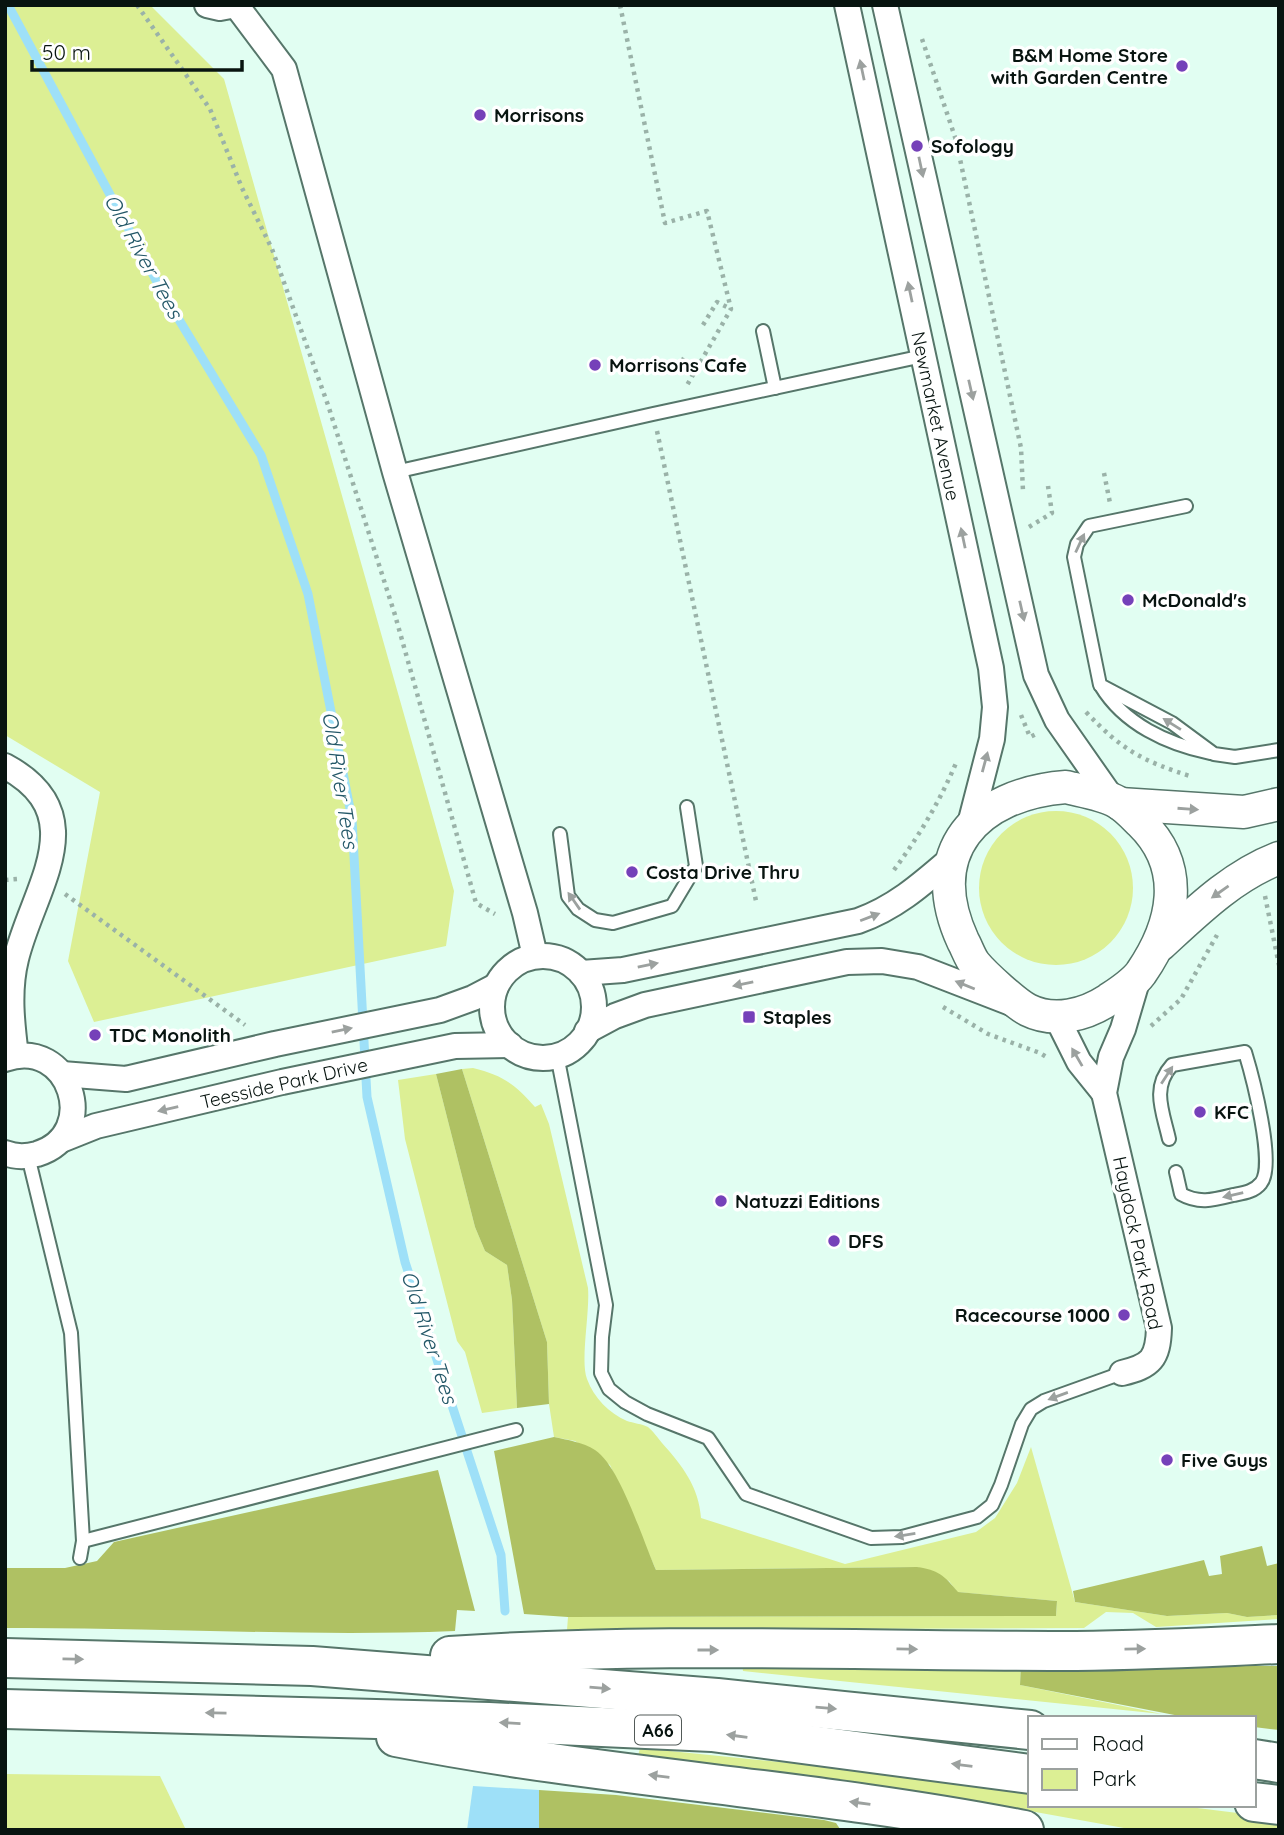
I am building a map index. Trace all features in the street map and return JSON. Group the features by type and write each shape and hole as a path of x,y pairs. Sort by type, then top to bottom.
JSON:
{"highway":[{"name":"A66","path":"312,1665 527,1651 839,1648 1062,1651 1278,1644"},
{"name":"A66","path":"5,1658 312,1665 704,1697 1028,1730"},
{"name":"A66","path":"5,1709 489,1721 712,1732 1028,1774"},
{"name":"A66","path":"284,1715 482,1754 930,1820 1024,1830"},
{"path":"1256,1759 1279,1763"},
{"path":"1256,1802 1279,1805"}],"street":[{"path":"207,5 220,8 236,5 284,69 395,472 522,900 535,956"},
{"name":"Newmarket Avenue","path":"847,5 991,668 995,707 992,739 969,828"},
{"name":"Newmarket Avenue","path":"885,5 1036,675 1057,720 1117,802"},
{"path":"5,766 35,786 46,800 52,816 54,836 44,881 16,959 12,987 10,1058 33,1056 49,1063 62,1074 73,1095 72,1119 61,1140"},
{"path":"581,973 623,970 858,921 879,914 951,859 969,828 999,804 1044,788 1066,787 1117,802 1244,812 1279,804"},
{"path":"1104,1093 1111,1057 1123,1030 1138,978 1156,948 1171,908 1171,879 1162,853 1148,830 1117,802"},
{"path":"1156,948 1205,903 1259,866 1279,858"},
{"path":"951,859 948,888 952,916 975,964 1042,1013 1104,1093"},
{"path":"587,1031 594,1007 592,995 581,973 560,958 535,956 512,966 496,986 492,1012 501,1036 510,1045 532,1056 557,1055 569,1050 587,1031 615,1016 645,1005 847,962 883,961 918,967 1042,1013 1079,1014 1100,1006 1138,978"},
{"name":"Teesside Park Drive","path":"62,1074 126,1079 269,1045 440,1010 496,986"},
{"name":"Teesside Park Drive","path":"17,1155 46,1151 61,1140 96,1126 282,1082 455,1046 510,1045"},
{"name":"Haydock Park Road","path":"1104,1093 1159,1328 1154,1355 1144,1368 1122,1373"}],"lane":[{"path":"763,331 775,388"},
{"path":"395,472 923,356"},
{"path":"1186,506 1089,526 1077,544 1074,557 1100,685 1172,723 1214,754 1235,757 1279,750"},
{"path":"560,834 568,895 578,909 595,920 613,923 672,906 696,866 687,807"},
{"path":"1170,1139 1158,1093 1165,1072 1172,1065 1245,1052 1268,1161 1262,1182 1252,1191 1205,1201 1193,1200 1181,1194 1176,1171"},
{"path":"557,1055 606,1305 601,1373 609,1389 625,1402 647,1414 708,1438 746,1494 872,1538 902,1537 977,1517 992,1505 1022,1424 1031,1409 1044,1401 1122,1373"},
{"path":"17,1155 71,1333 83,1541 80,1558"},
{"path":"83,1541 516,1430"}],"path":[{"path":"137,5 210,108 242,188 272,249 328,405 396,615 476,904 495,914"},
{"path":"620,5 665,223 708,211 731,309 683,392"},
{"path":"921,38 956,140 1021,448 1024,502"},
{"path":"703,325 717,302 731,309"},
{"path":"684,358 678,368 693,375"},
{"path":"653,414 756,901"},
{"path":"1025,516 1025,530 1052,513 1048,486"},
{"path":"44,881 68,895 269,1045"},
{"path":"1267,910 1279,965"}],"green space":[{"path":"5,5 150,5 224,79 454,891 446,946 94,1022 68,961 100,792 5,735"},
{"path":"1056,811 1085,817 1110,834 1127,859 1133,888 1127,917 1110,942 1085,959 1056,965 1027,959 1002,942 985,917 979,888 985,859 1002,834 1027,817"},
{"path":"473,1068 507,1082 535,1107 541,1104 549,1124 588,1288 584,1361 587,1379 598,1399 614,1414 648,1427 654,1433 693,1486 701,1518 845,1564 976,1532 995,1518 1017,1483 1031,1447 1075,1602 1167,1616 1227,1613 1247,1617 1279,1615 1279,1619 1156,1627 1133,1613 1106,1612 1084,1628 567,1630 568,1617 1056,1616 1057,1601 957,1592 949,1581 917,1567 656,1570 610,1465 575,1441 554,1437 549,1404 547,1342 462,1069"},
{"path":"462,1069 547,1342 549,1404 517,1408 512,1300 507,1265 485,1251 475,1227 436,1074"},
{"path":"436,1074 475,1227 485,1251 507,1265 512,1300 517,1408 482,1413 465,1352 457,1341 405,1139 398,1080"},
{"path":"554,1437 585,1445 604,1459 622,1487 656,1570 917,1567 940,1574 958,1592 1057,1601 1056,1616 568,1617 524,1614 494,1451"},
{"path":"438,1470 475,1611 457,1610 455,1631 342,1633 5,1628 5,1568 65,1568 97,1561 114,1542"},
{"path":"1262,1546 1267,1566 1279,1563 1279,1615 1247,1617 1227,1613 1167,1616 1075,1602 1073,1591 1204,1560 1209,1576 1222,1574 1220,1556"},
{"path":"742,1663 1021,1664 1020,1685 1162,1714 743,1671"},
{"path":"1021,1664 1279,1666 1279,1730 1256,1727 1256,1716 1180,1716 1020,1685"},
{"path":"640,1748 1028,1787 1028,1807 1189,1807 1279,1818 1279,1830 1135,1830 986,1803 638,1756"},
{"path":"5,1774 160,1776 186,1830 5,1830"},
{"path":"539,1790 616,1795 824,1820 836,1823 840,1829 539,1830"}],"water":[{"path":"473,1786 539,1790 539,1830 467,1830"}],"waterway":[{"name":"Old River Tees","path":"8,5 164,295 261,455 308,594 352,819 367,1097 405,1262 501,1555 505,1611"}],"place":[{"name":"B&M Home Store with Garden Centre","path":"1182,66"},
{"name":"Morrisons","path":"480,115"},
{"name":"Sofology","path":"917,146"},
{"name":"Morrisons Cafe","path":"595,365"},
{"name":"McDonald's","path":"1128,600"},
{"name":"Costa Drive Thru","path":"632,872"},
{"name":"Staples","path":"749,1017"},
{"name":"TDC Monolith","path":"95,1035"},
{"name":"KFC","path":"1200,1112"},
{"name":"Natuzzi Editions","path":"721,1201"},
{"name":"DFS","path":"834,1241"},
{"name":"Racecourse 1000","path":"1124,1315"},
{"name":"Five Guys","path":"1167,1460"}]}
